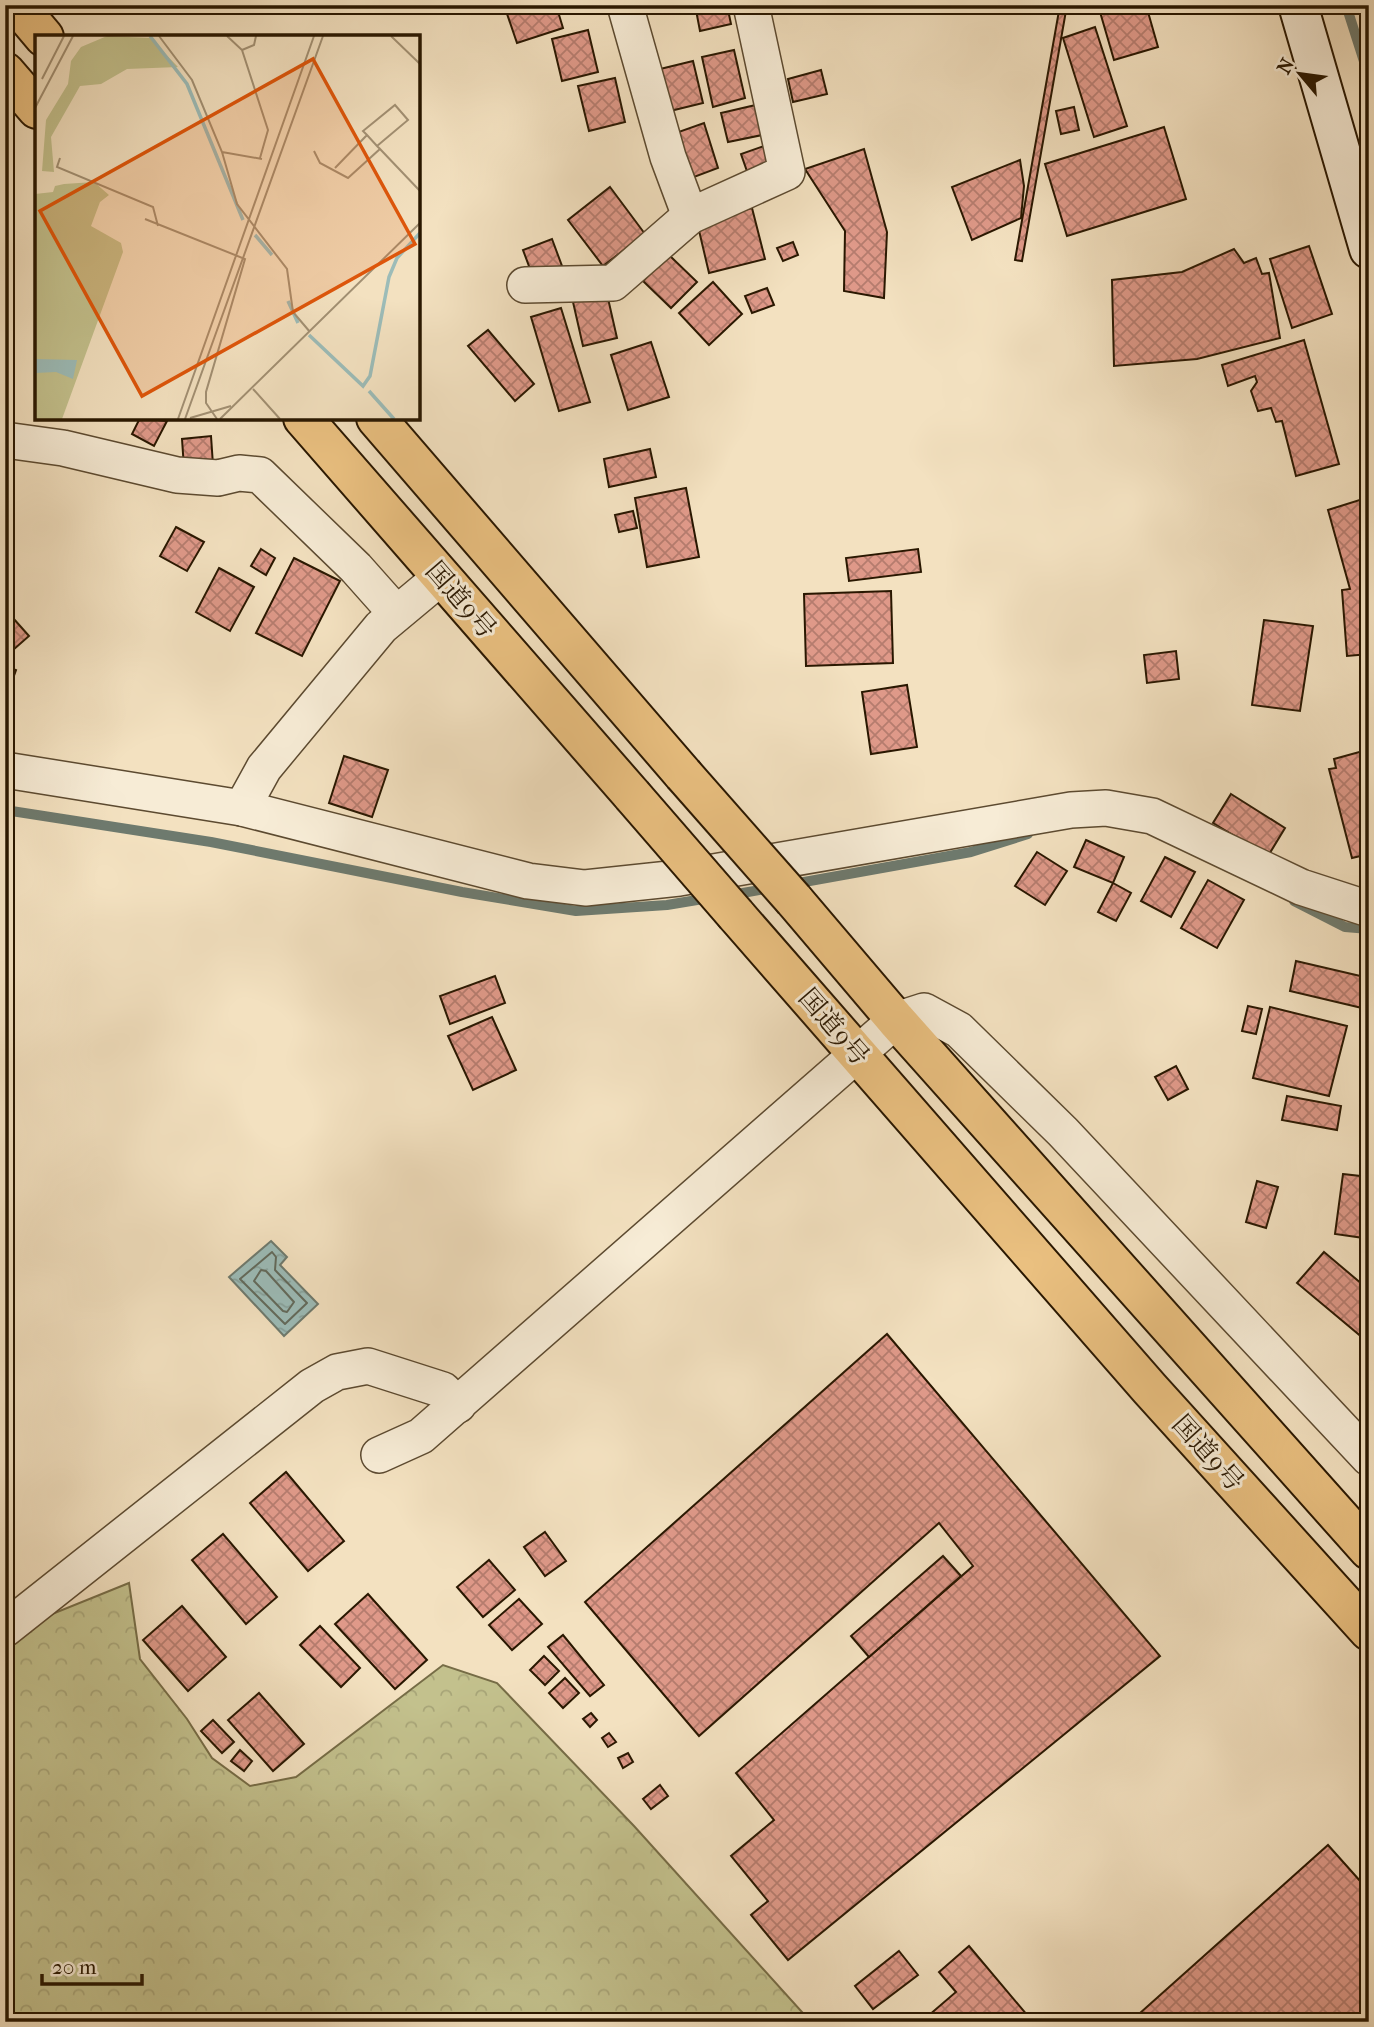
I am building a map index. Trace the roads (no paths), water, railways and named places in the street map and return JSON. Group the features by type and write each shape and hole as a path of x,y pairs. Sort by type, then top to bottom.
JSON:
{"highway":[{"path":"17,5 42,35"},
{"path":"5,72 35,107"},
{"name":"国道9号","path":"305,420 1150,1389 1369,1632"},
{"name":"国道9号","path":"378,420 896,1020 1369,1550"}],"street":[{"path":"625,5 668,157 690,216"},
{"path":"525,285 613,283 690,216 787,172 751,5"},
{"path":"1298,5 1369,249"},
{"path":"5,440 63,449 177,475 218,478 239,472 260,475 356,568 396,613"},
{"path":"242,808 264,768 380,627 441,577"},
{"path":"5,770 242,808 528,881 585,888 679,878 1071,810 1106,808 1152,816 1300,887 1369,909"},
{"path":"379,1455 421,1436 896,1020 924,1011 959,1030 1063,1132 1369,1458"},
{"path":"5,1629 312,1386 337,1372 368,1366 443,1390 458,1405"}],"water":[{"path":"271,1241 287,1257 280,1265 318,1304 284,1336 229,1277"}],"waterway":[{"path":"1346,5 1369,77"},
{"path":"5,810 211,842 462,892 576,911 667,905 709,898"},
{"path":"793,884 971,852 1028,834"},
{"path":"731,895 771,888"},
{"path":"1294,901 1345,927 1369,929"}]}
